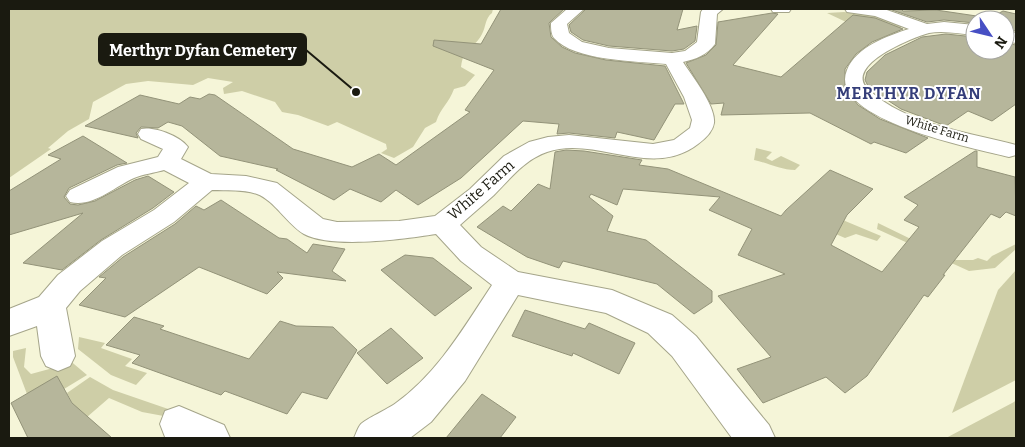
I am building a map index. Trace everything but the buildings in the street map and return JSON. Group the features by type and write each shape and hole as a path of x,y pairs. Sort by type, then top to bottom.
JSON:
{"street":[{"path":"576,9 559,23 561,35 576,46 609,53 672,59 691,55 706,44 709,12 715,9"},
{"name":"White Farm","path":"853,9 878,12 926,28"},
{"name":"White Farm","path":"965,29 926,28 885,43 860,62 854,76 856,89 874,106 913,124 1009,150"},
{"name":"White Farm","path":"168,162 206,182 246,184 268,189 314,227 337,232 398,230 443,224 484,189 508,165 533,148 555,142 576,142 627,150 651,150 668,148 689,141 702,128 703,119 698,106 672,59"},
{"path":"79,196 127,172 168,162 176,148 149,134"},
{"path":"9,323 50,306 69,283 112,248 164,216 206,182"},
{"name":"White Farm","path":"443,224 471,254 510,282 612,302 660,324 684,346 755,438"},
{"path":"374,438 385,434 427,402 458,363 510,282"},
{"path":"50,306 58,356"}],"green space":[{"path":"9,9 493,9 479,39 464,54 462,60 461,67 475,75 465,86 454,89 436,122 425,128 413,147 394,158 381,153 387,149 386,144 337,122 328,126 298,115 282,112 275,102 242,91 224,94 223,88 233,82 208,78 193,85 148,81 126,84 93,102 89,119 68,131 48,148 51,149 9,178"},
{"path":"844,12 870,15 901,26 901,30 880,38 827,13"},
{"path":"756,148 772,152 766,158 772,161 781,156 800,165 795,170 790,170 754,160"},
{"path":"826,213 881,236 877,241 856,234 845,238 831,232"},
{"path":"878,223 954,260 973,260 978,258 987,261 992,256 1016,244 1016,249 995,268 969,271 877,229"},
{"path":"1016,270 1016,380 952,413 998,290"},
{"path":"79,337 105,343 101,348 132,359 125,366 147,373 136,385 111,375 78,349"},
{"path":"26,348 24,367 31,374 53,368 68,359 87,375 64,389 27,394 13,357 13,351"},
{"path":"90,377 113,390 174,411 169,417 142,412 109,398 87,417 74,406 67,393"},
{"path":"1016,400 1016,438 946,438 1014,402"}],"place":[{"name":"Merthyr Dyfan Cemetery","path":"356,92"}],"district":[{"name":"MERTHYR DYFAN","path":"909,93"}]}
